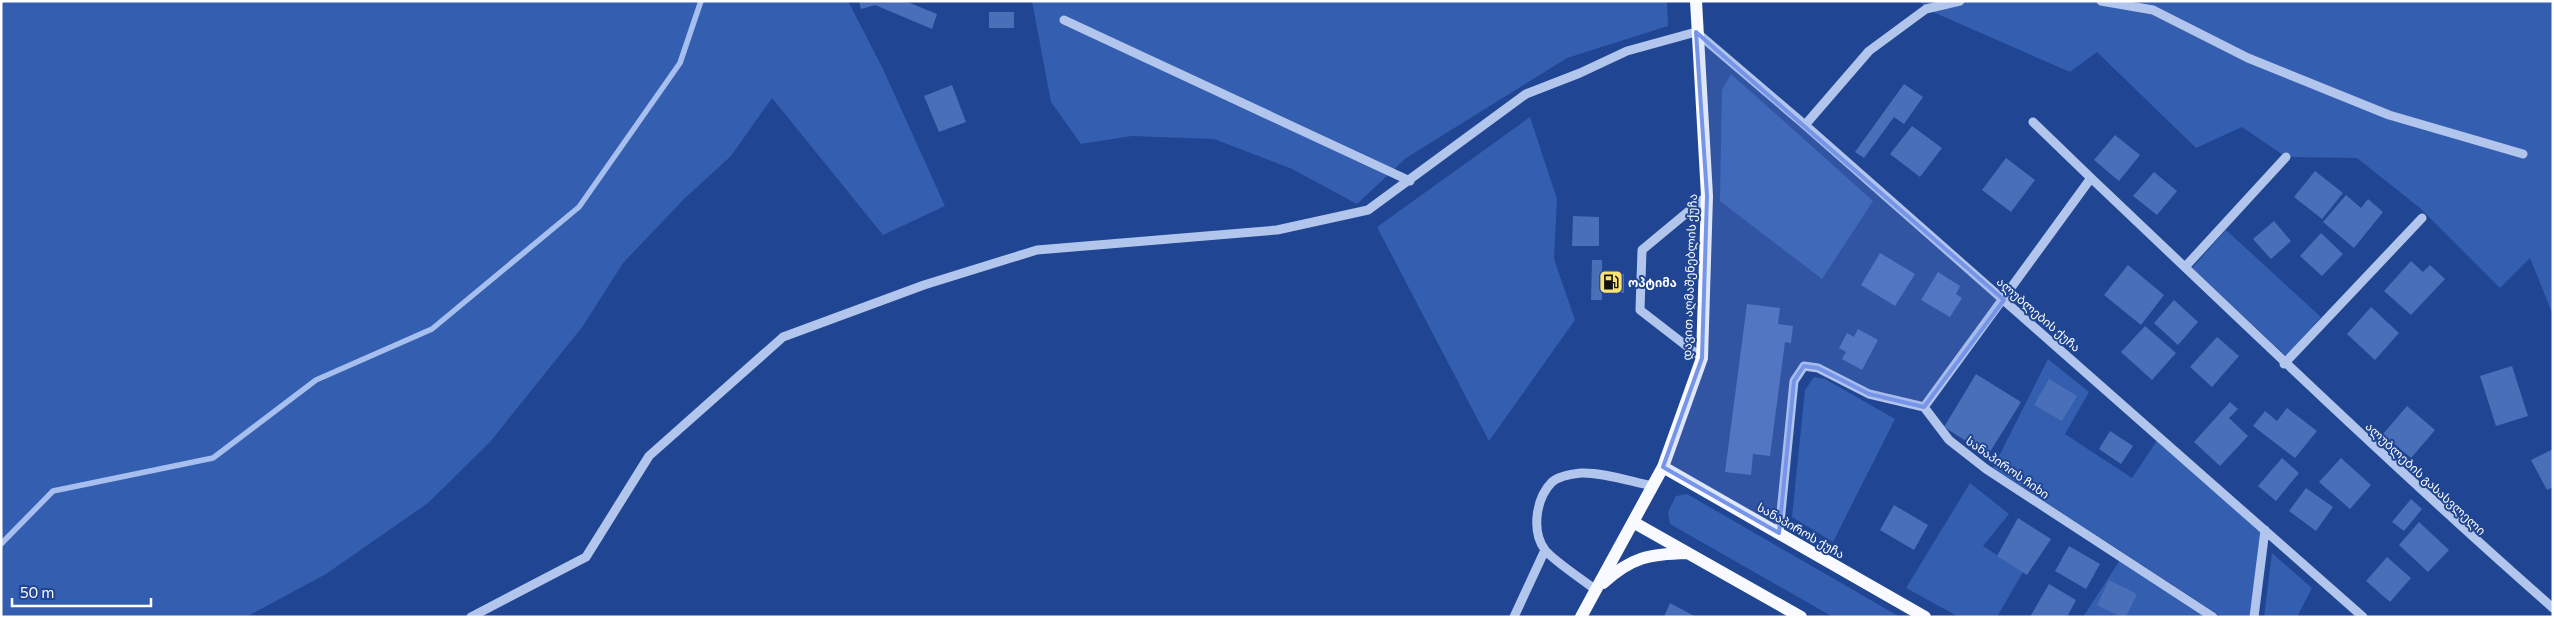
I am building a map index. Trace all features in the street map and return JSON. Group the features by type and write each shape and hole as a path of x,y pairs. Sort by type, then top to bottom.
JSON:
{"main road":[{"name":"დავით აღმაშენებლის ქუჩა","path":"1581,617 1663,467 1702,358 1707,196 1696,32 1696,1"},
{"name":"სანაპიროს ქუჩა","path":"1663,467 1926,617"},
{"path":"1633,522 1802,617"},
{"path":"1596,590 1622,566 1655,554 1690,554"}],"street":[{"path":"1805,125 1869,51 1926,9 1960,1"},
{"path":"2101,1 2153,10 2248,58 2389,115 2523,154"},
{"path":"1064,20 1410,180"},
{"name":"ალუბლების ქუჩა","path":"1696,32 1805,125 2363,617"},
{"path":"471,617 586,557 649,456 783,337 924,285 1037,250 1277,230 1368,210 1526,94 1580,74 1627,51 1696,32"},
{"name":"ალუბლების გასასვლელი","path":"2033,122 2284,364 2456,523 2553,608"},
{"path":"2185,267 2286,157"},
{"path":"1778,533 1794,380 1804,366 1818,368 1869,394 1924,407 2004,300 2091,178"},
{"path":"1702,358 1640,310 1642,250 1707,196"},
{"path":"2284,364 2422,218"},
{"name":"სანაპიროს ჩიხი","path":"1924,407 1949,440 1986,469 2213,617"},
{"path":"1596,590 1545,550 1538,533 1538,513 1542,495 1554,481 1567,475 1583,473 1653,486"},
{"path":"2254,617 2265,530"},
{"path":"1514,617 1545,550"}],"highlighted area":[{"path":"1696,32 2004,300 1924,407 1869,394 1818,368 1804,366 1794,381 1779,533 1663,467 1702,358 1707,196"}],"shaded area":[{"path":"1,1 848,1 883,69 945,206 883,235 772,98 731,156 684,199 623,263 583,326 490,442 428,503 326,574 246,617 1,617"},
{"path":"1032,1 1667,1 1668,26 1567,58 1406,158 1357,204 1292,169 1214,139 1132,136 1081,144 1051,102"},
{"path":"1920,1 2553,1 2553,315 2530,258 2500,288 2420,208 2357,158 2286,157 2242,127 2196,148 2097,52 2070,72 1926,9"},
{"path":"1731,74 1873,201 1822,279 1720,201 1722,90"},
{"path":"1530,117 1557,199 1554,259 1575,320 1489,441 1377,227"},
{"path":"2226,230 2321,317 2286,356 2192,268"},
{"path":"2048,359 2089,392 2065,434 2132,478 2158,439 2262,529 2251,617 2222,617 1993,468"},
{"path":"1814,377 1825,379 1895,419 1833,542 1792,517 1805,390"},
{"path":"1970,483 2009,514 1983,546 2023,572 1997,617 1959,617 1906,588"},
{"path":"1687,494 1900,617 1833,617 1670,524 1668,512 1676,496"},
{"path":"2272,553 2312,588 2297,617 2264,617"},
{"path":"2120,560 2209,617 2083,617"}],"building":[{"path":"859,1 905,1 937,14 932,29 875,5 861,9"},
{"path":"989,12 1014,12 1014,28 989,28"},
{"path":"1904,84 1923,97 1904,124 1894,117 1864,158 1855,152"},
{"path":"952,85 966,122 939,132 924,96"},
{"path":"1912,126 1942,148 1920,177 1890,154"},
{"path":"2115,135 2140,155 2119,181 2094,160"},
{"path":"2006,158 2035,180 2011,212 1982,190"},
{"path":"2315,171 2343,193 2322,219 2294,197"},
{"path":"2154,172 2177,191 2157,215 2133,196"},
{"path":"2346,195 2361,208 2368,199 2383,212 2354,248 2323,222"},
{"path":"1573,216 1599,217 1599,246 1572,246"},
{"path":"2274,221 2291,241 2271,259 2253,239"},
{"path":"2321,233 2343,254 2322,276 2300,256"},
{"path":"1880,253 1915,274 1895,306 1861,285"},
{"path":"1592,260 1602,260 1602,273 1624,274 1624,293 1602,292 1602,300 1591,300"},
{"path":"2411,261 2423,272 2430,265 2445,279 2411,315 2384,291"},
{"path":"2128,265 2164,295 2141,325 2104,295"},
{"path":"1938,272 1960,286 1956,294 1962,298 1950,317 1921,300"},
{"path":"2174,300 2198,322 2178,345 2154,323"},
{"path":"1747,304 1780,308 1778,324 1793,326 1791,343 1785,342 1770,456 1753,454 1751,475 1725,472"},
{"path":"2371,307 2399,333 2375,360 2347,334"},
{"path":"2145,326 2176,353 2152,380 2121,352"},
{"path":"1858,329 1878,340 1862,370 1842,359 1846,352 1839,348 1847,333 1854,337"},
{"path":"2217,337 2239,356 2212,387 2190,367"},
{"path":"2512,366 2528,416 2496,426 2480,376"},
{"path":"1976,374 2021,402 1988,455 1944,427"},
{"path":"2049,379 2077,396 2062,421 2034,405"},
{"path":"2230,402 2238,409 2229,418 2248,436 2220,466 2194,442"},
{"path":"2407,406 2435,430 2411,458 2383,434"},
{"path":"2287,408 2317,431 2295,458 2253,426 2265,411 2277,421"},
{"path":"2110,431 2133,446 2121,464 2099,449"},
{"path":"2553,449 2553,487 2547,490 2531,460"},
{"path":"2282,458 2299,473 2276,501 2258,486"},
{"path":"2341,458 2371,485 2350,509 2319,482"},
{"path":"2306,488 2333,507 2316,531 2289,511"},
{"path":"2411,499 2422,509 2404,531 2392,522"},
{"path":"1894,505 1928,525 1914,550 1880,530"},
{"path":"2018,518 2051,539 2027,575 1997,556"},
{"path":"2419,522 2449,550 2428,572 2399,545"},
{"path":"2069,546 2100,564 2086,589 2055,571"},
{"path":"2387,557 2411,578 2390,602 2366,581"},
{"path":"2109,580 2137,594 2126,617 2121,617 2097,605"},
{"path":"2049,584 2076,600 2067,617 2030,617"},
{"path":"1670,603 1696,617 1664,617"}],"waterway":[{"path":"1,544 53,491 213,458 316,380 432,329 579,207 680,63 701,1"}],"place":[{"name":"ოპტიმა","path":"1611,282"}]}
